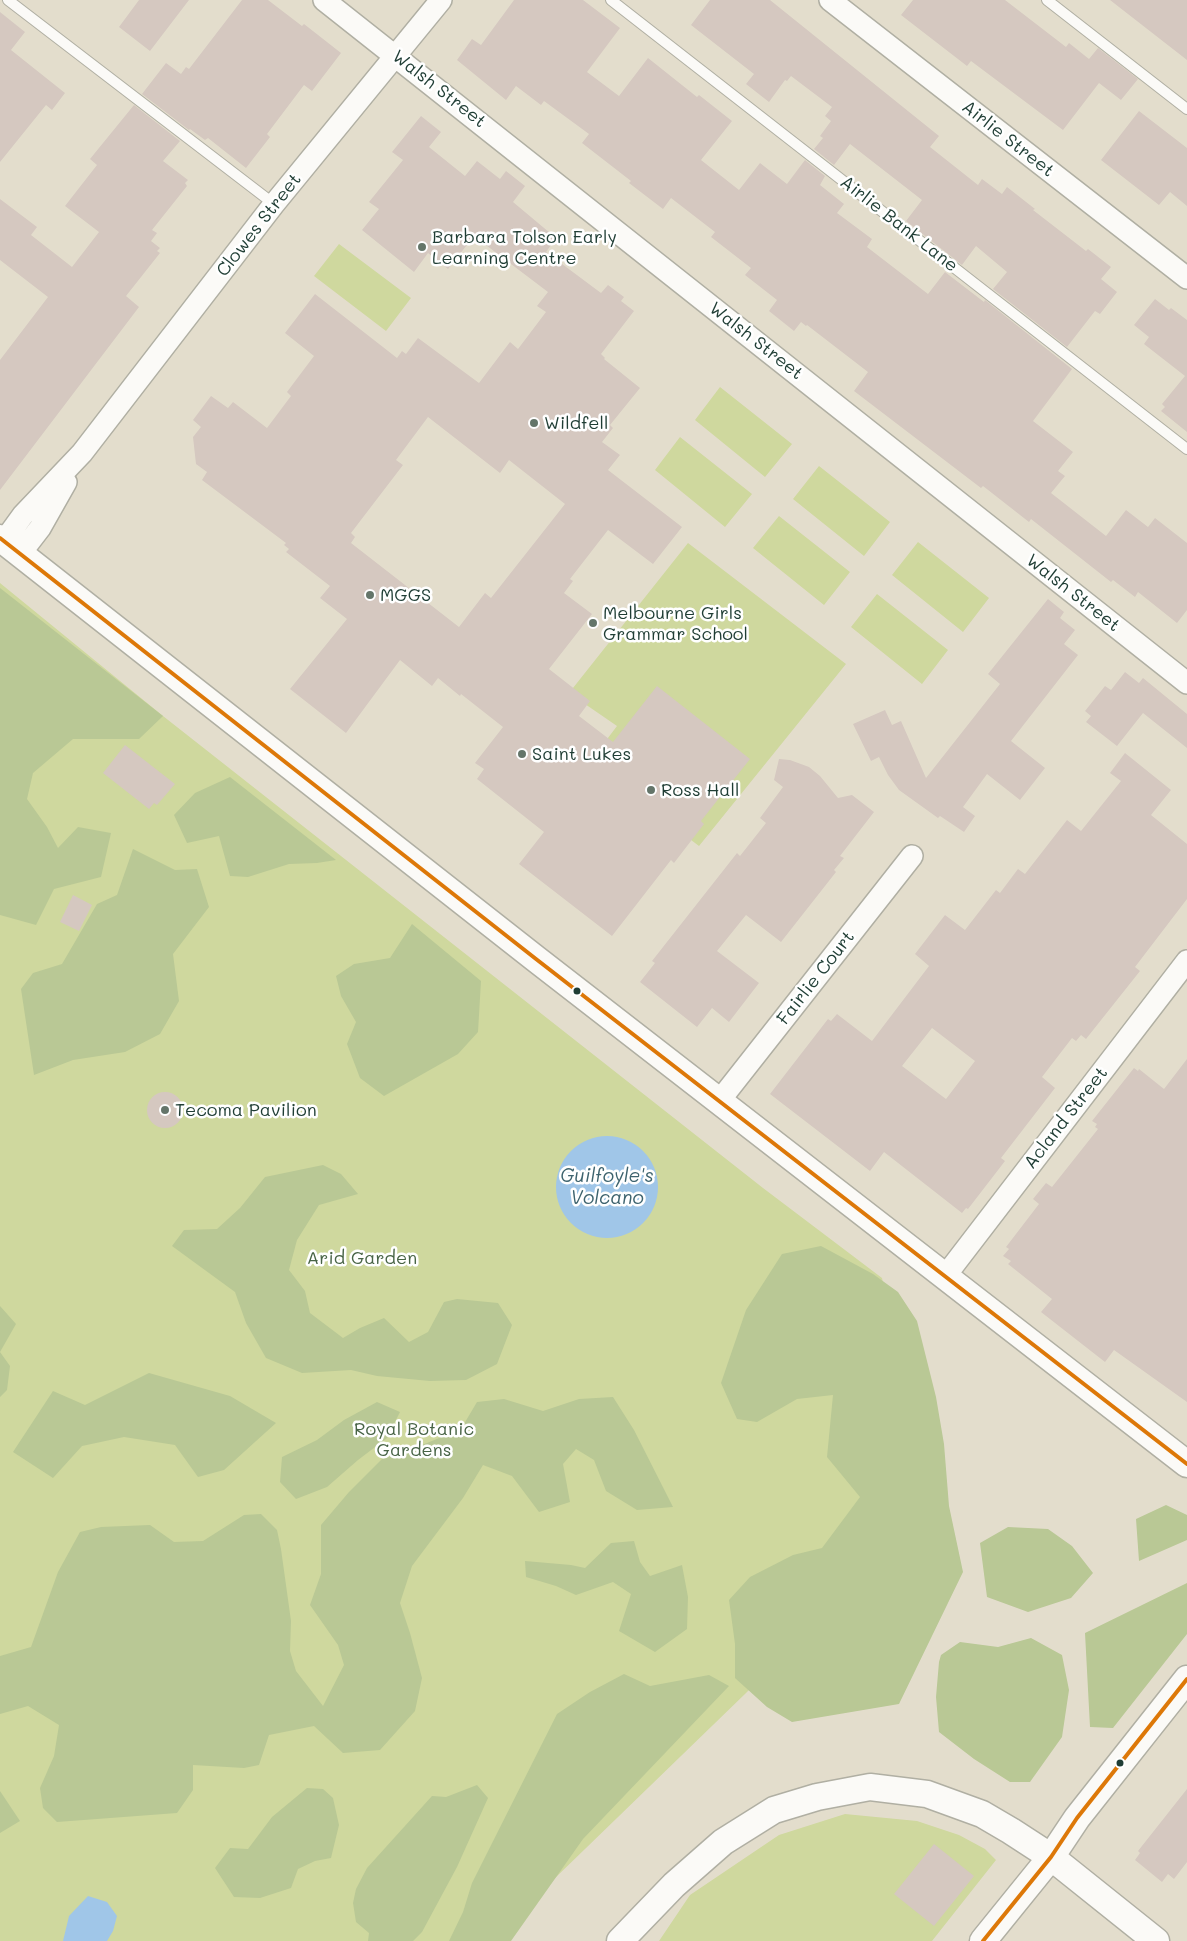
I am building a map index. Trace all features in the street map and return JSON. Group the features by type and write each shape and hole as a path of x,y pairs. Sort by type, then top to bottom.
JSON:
{"street":[{"name":"Walsh Street","path":"324,0 1187,683"},
{"name":"Clowes Street","path":"8,544 40,528 82,453 274,204 441,0"},
{"name":"Airlie Street","path":"830,0 1187,278"},
{"path":"8,544 528,953 946,1275 1187,1464"},
{"name":"Fairlie Court","path":"720,1100 912,856"},
{"name":"Acland Street","path":"946,1275 1187,961"},
{"path":"983,1941 1051,1857 1077,1818 1187,1679"},
{"path":"620,1941 674,1884 723,1842 774,1810 817,1797 870,1787 927,1794 982,1814 1011,1830 1051,1857 1156,1941"}],"lane":[{"path":"8,0 274,204"},
{"name":"Airlie Bank Lane","path":"611,0 1187,449"},
{"path":"1047,0 1187,109"}],"green space":[{"path":"339,244 411,298 386,331 314,276"},
{"path":"720,387 792,444 765,477 695,420"},
{"path":"680,437 752,494 725,527 655,470"},
{"path":"819,466 890,522 864,556 793,499"},
{"path":"779,516 850,572 824,605 753,548"},
{"path":"918,542 989,598 963,632 892,575"},
{"path":"688,543 846,664 699,846 589,763 617,726 569,693"},
{"name":"Royal Botanic Gardens","path":"0,583 163,716 763,1188 882,1278 917,1448 870,1569 745,1694 553,1880 510,1941 0,1941"},
{"path":"0,588 163,716 139,739 73,739 33,773 27,799 47,827 58,848 78,827 111,833 101,877 54,889 36,925 0,915"},
{"path":"877,594 948,650 922,684 851,627"},
{"path":"230,777 336,860 289,864 248,877 230,876 219,836 187,843 174,815 195,793"},
{"path":"133,849 175,870 197,869 209,907 173,954 179,1001 160,1034 125,1052 73,1060 34,1075 21,989 33,973 62,964 97,904 117,895"},
{"path":"412,924 481,981 478,1032 458,1054 384,1096 360,1078 347,1044 356,1022 341,996 336,976 354,964 390,958"},
{"path":"323,1165 341,1174 358,1194 319,1205 297,1240 289,1270 305,1291 310,1313 343,1338 360,1328 384,1318 409,1342 428,1332 444,1302 457,1299 498,1303 512,1325 497,1364 466,1380 430,1381 377,1376 351,1370 302,1373 266,1358 246,1323 235,1292 172,1246 184,1230 217,1229 240,1208 265,1177"},
{"path":"821,1246 873,1274 898,1292 917,1321 936,1397 944,1444 949,1506 963,1572 899,1704 792,1722 767,1707 735,1678 735,1644 729,1600 750,1577 793,1555 822,1548 860,1497 827,1457 833,1395 797,1399 757,1422 737,1419 721,1383 746,1310 782,1254"},
{"path":"0,1306 16,1324 0,1352"},
{"path":"0,1352 10,1366 7,1390 0,1397"},
{"path":"149,1373 230,1396 276,1423 224,1470 198,1477 175,1445 124,1437 82,1446 53,1478 13,1452 53,1391 85,1405"},
{"path":"613,1397 634,1430 673,1507 637,1510 606,1491 594,1460 576,1449 563,1464 570,1502 539,1512 512,1476 483,1465 463,1498 412,1566 400,1603 422,1678 415,1711 380,1750 343,1753 314,1726 269,1735 259,1765 244,1768 193,1765 193,1790 177,1813 57,1822 43,1808 40,1788 54,1756 59,1725 28,1706 0,1714 0,1656 31,1647 58,1572 80,1532 101,1527 150,1525 174,1542 203,1541 244,1515 261,1514 277,1530 291,1621 290,1651 296,1671 323,1706 344,1665 338,1645 310,1605 321,1574 321,1525 349,1492 382,1459 461,1429 477,1402 504,1399 543,1411 579,1399"},
{"path":"377,1402 400,1412 387,1438 327,1487 296,1499 280,1482 282,1457 317,1440 344,1420"},
{"path":"1166,1505 1187,1515 1187,1540 1139,1561 1136,1519"},
{"path":"1008,1527 1048,1529 1072,1546 1093,1573 1071,1598 1028,1612 987,1597 980,1543"},
{"path":"634,1541 640,1562 650,1576 682,1565 688,1597 687,1629 655,1652 619,1631 631,1594 613,1582 576,1595 556,1586 526,1577 525,1561 585,1568 611,1543"},
{"path":"1187,1583 1187,1634 1113,1728 1090,1727 1085,1633"},
{"path":"1031,1638 1062,1655 1069,1690 1062,1737 1030,1782 1010,1782 974,1759 939,1732 936,1697 939,1662 941,1655 960,1642 998,1647"},
{"path":"624,1674 650,1686 709,1675 729,1686 583,1839 511,1941 449,1941 463,1912 472,1883 557,1714 590,1692"},
{"path":"477,1785 488,1798 457,1867 422,1932 413,1941 368,1941 369,1933 356,1922 353,1903 356,1889 367,1868 432,1796 446,1797"},
{"path":"307,1788 323,1789 333,1798 339,1825 331,1858 315,1861 298,1869 291,1888 260,1898 234,1897 215,1868 230,1848 248,1849 272,1817"},
{"path":"0,1791 20,1821 0,1833"},
{"path":"845,1814 917,1821 959,1835 985,1849 996,1860 932,1941 659,1941 690,1895 779,1835"}],"water":[{"name":"Guilfoyle's Volcano","path":"607,1136 626,1140 643,1151 654,1168 658,1187 654,1206 643,1223 626,1234 607,1238 588,1234 571,1223 560,1206 556,1187 560,1168 571,1151 588,1140"},
{"path":"88,1896 107,1902 117,1916 113,1931 107,1941 63,1941 69,1916"}],"building":[{"path":"139,0 189,0 150,51 119,27"},
{"path":"242,0 268,0 302,26 304,24 341,53 312,91 304,85 267,134 270,137 246,168 208,138 205,140 189,130 142,94 166,63 181,74 186,67 189,69"},
{"path":"514,0 583,0 620,28 587,72 619,96 648,58 697,97 699,95 732,121 701,160 739,190 760,163 787,184 805,160 825,176 820,185 844,204 837,213 872,239 867,247 928,294 945,272 984,302 985,300 1072,369 1033,421 1073,452 1058,471 1065,476 1051,493 1106,536 1126,510 1148,527 1155,518 1187,543 1187,610 1177,623 1138,592 1135,597 1113,580 1111,582 1031,519 1029,522 983,486 981,488 854,391 868,372 807,325 801,322 794,331 769,311 777,300 745,275 751,268 711,237 715,232 671,198 663,209 629,183 631,181 582,143 589,134 544,101 541,105 516,86 506,100 457,60 472,39 481,45"},
{"path":"710,0 770,0 939,136 930,147 978,185 982,179 1002,194 1007,187 1035,209 1033,210 1086,251 1088,249 1111,267 1101,279 1117,292 1100,314 1095,311 1067,347 993,289 1007,272 976,246 962,265 906,221 922,200 850,144 834,165 814,149 823,138 820,136 831,121 825,116 832,107 791,76 787,81 785,80 769,102 746,84 754,74 691,25"},
{"path":"913,0 1005,0 1066,47 1069,43 1089,59 1098,48 1138,79 1121,100 1099,83 1063,130 971,61 967,66 901,15"},
{"path":"1110,0 1187,0 1187,60"},
{"path":"0,12 25,32 11,50 65,93 52,110 46,105 0,162"},
{"path":"134,105 180,141 163,161 188,180 185,183 187,186 152,230 157,233 151,241 160,248 157,251 160,253 126,296 139,307 0,490 0,360 48,297 0,260 0,199 37,227 31,235 72,267 99,232 65,206 97,165 90,159"},
{"path":"1139,111 1187,148 1187,206 1170,192 1159,205 1101,160"},
{"path":"421,116 441,132 429,147 465,176 477,161 500,179 506,171 525,186 513,202 556,238 546,252 601,293 608,285 624,297 621,301 634,311 601,354 604,359 640,388 610,425 613,428 602,442 620,455 608,470 682,527 653,564 608,530 570,579 573,581 564,593 592,614 549,669 590,701 579,716 613,742 657,686 750,759 701,821 704,824 674,863 671,860 612,936 519,864 544,832 477,779 484,769 475,763 503,727 461,694 460,696 438,678 432,686 400,660 346,733 290,689 347,619 320,598 330,586 286,552 289,549 284,545 286,543 202,480 207,472 196,464 193,437 201,427 193,420 211,396 228,408 233,402 267,428 291,396 287,392 314,356 285,333 315,294 397,358 402,351 406,354 418,338 479,383 510,342 518,349 546,312 537,306 548,292 474,236 448,269 428,253 414,272 362,230 379,209 369,202 403,160 392,152","holes":["428,417 500,473 509,460 565,504 491,598 485,593 459,627 351,543 355,537 351,533 403,465 396,460"]},
{"path":"1155,299 1169,310 1171,308 1187,320 1187,432 1161,411 1165,407 1162,404 1185,376 1144,344 1149,337 1134,325"},
{"path":"1048,599 1064,612 1060,618 1075,630 1064,644 1078,655 1011,741 1045,768 1020,800 987,774 963,807 975,816 964,832 940,816 938,818 899,790 888,775 879,757 871,761 853,724 885,710 892,725 901,721 926,778 1000,684 988,674"},
{"path":"1125,672 1139,683 1143,678 1187,714 1187,748 1143,713 1117,746 1086,722 1091,716 1085,711 1105,686 1111,690"},
{"path":"125,745 175,784 157,805 154,803 149,809 103,773"},
{"path":"1125,753 1171,790 1151,815 1187,844 1187,899 1135,967 1140,971 1086,1039 1081,1035 1076,1041 1072,1038 1042,1077 1055,1088 1001,1158 1005,1161 968,1209 966,1208 962,1213 884,1152 870,1171 770,1094 828,1019 831,1021 837,1014 872,1041 929,966 915,954 945,915 965,930 996,890 1000,893 1018,869 1025,874 1067,820 1081,831 1121,781 1110,773","holes":["932,1028 975,1061 946,1099 902,1066"]},
{"path":"779,759 790,760 809,767 820,776 838,798 852,795 874,812 840,856 844,858 834,870 836,872 781,942 746,915 717,951 759,983 729,1022 712,1008 697,1027 640,982 655,963 652,961 737,853 740,856 766,823 760,818 783,787 774,780"},
{"path":"73,895 92,905 79,931 60,922"},
{"path":"1187,1059 1187,1402 1114,1350 1105,1362 1041,1312 1052,1299 1008,1264 1011,1261 1003,1256 1009,1249 1006,1247 1039,1204 1033,1199 1046,1183 1052,1187 1098,1129 1095,1127 1097,1124 1092,1121 1134,1068 1138,1071 1139,1069 1164,1089"},
{"name":"Tecoma Pavilion","path":"165,1092 172,1093 178,1097 182,1103 182,1117 178,1123 172,1127 165,1128 158,1127 152,1123 148,1117 147,1110 148,1103 152,1097 158,1093"},
{"path":"1187,1789 1187,1862 1174,1879 1168,1874 1162,1882 1135,1860 1140,1853 1138,1851"},
{"path":"934,1844 974,1876 934,1926 894,1894"}],"transit line":[{"path":"0,538 536,959 1187,1464"},
{"path":"983,1941 1051,1857 1077,1818 1187,1679"}],"place":[{"name":"Barbara Tolson Early Learning Centre","path":"422,247"},
{"name":"Wildfell","path":"534,423"},
{"name":"MGGS","path":"370,595"},
{"name":"Melbourne Girls Grammar School","path":"593,623"},
{"name":"Saint Lukes","path":"522,754"},
{"name":"Ross Hall","path":"651,790"},
{"name":"Tecoma Pavilion","path":"165,1110"}],"park label":[{"name":"Arid Garden","path":"362,1258"}]}
